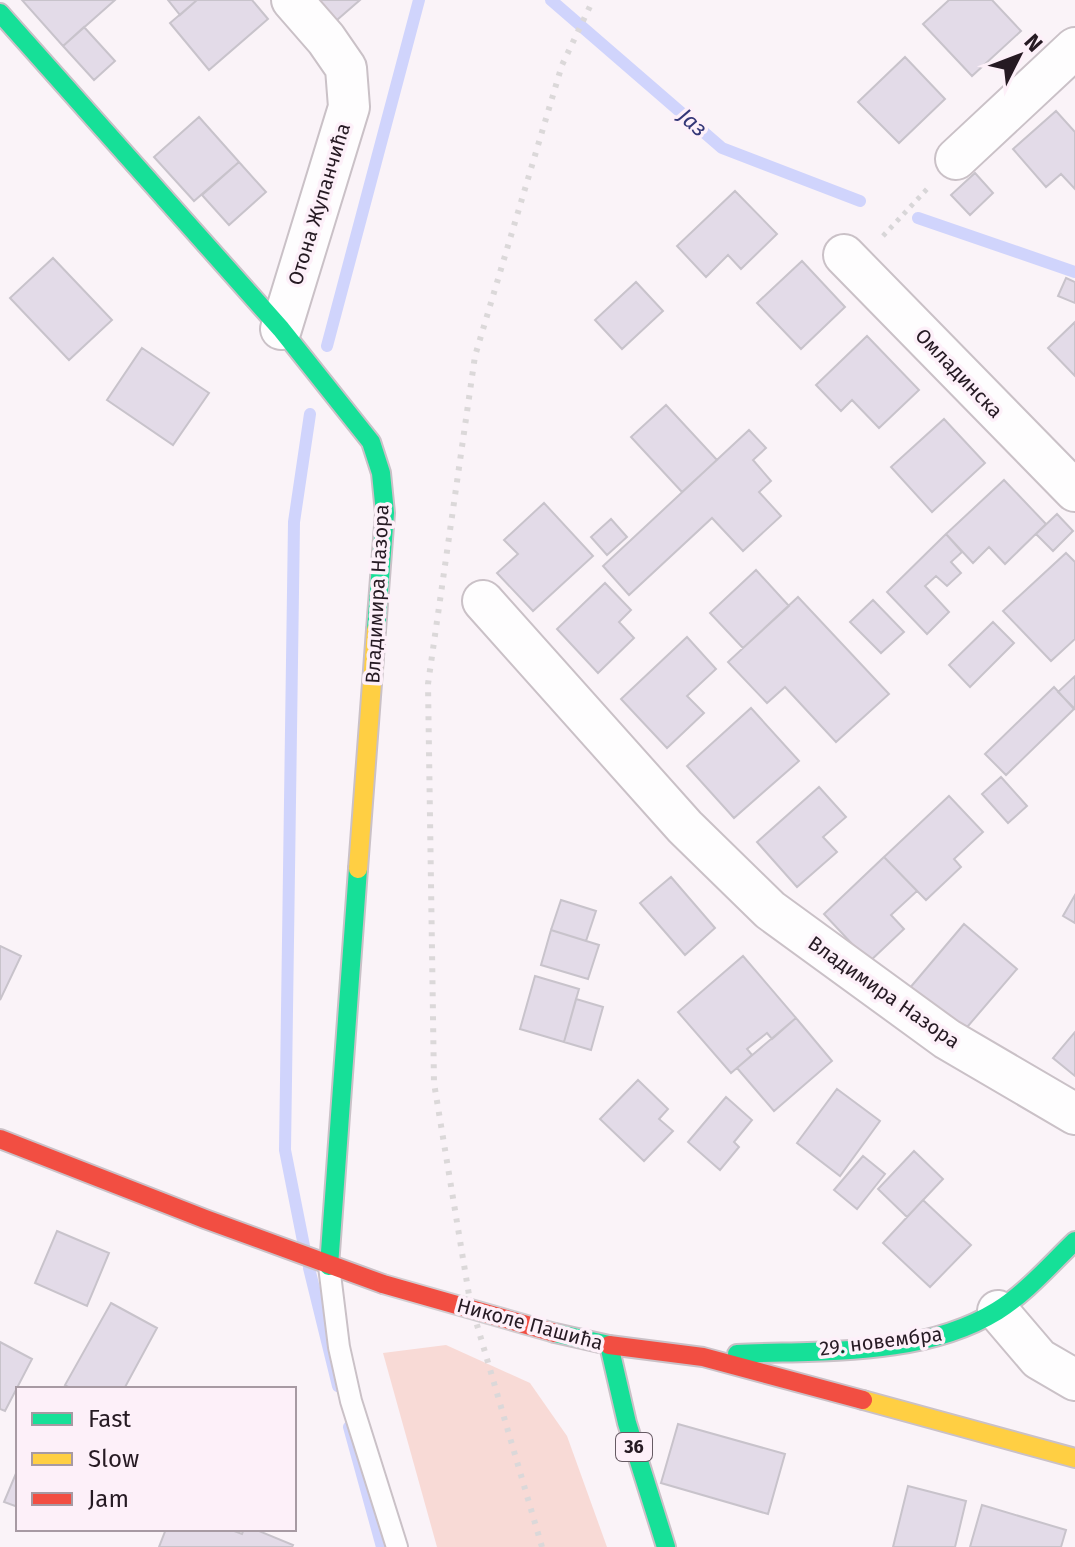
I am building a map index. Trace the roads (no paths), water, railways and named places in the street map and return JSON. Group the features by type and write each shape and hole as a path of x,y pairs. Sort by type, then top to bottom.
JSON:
{"street":[{"name":"Отона Жупанчића","path":"281,329 349,107 346,68 292,0"},
{"name":"Владимира Назора","path":"0,13 281,329 371,442 381,473 385,513 327,1264"},
{"path":"956,159 1075,48"},
{"name":"Омладинска","path":"849,260 1075,491"},
{"name":"Владимира Назора","path":"483,601 685,827 770,910 947,1039 1075,1114"},
{"name":"Николе Пашића","path":"0,1139 383,1284 555,1333 609,1345 703,1357 1075,1458"},
{"name":"29. новембра","path":"703,1357 863,1346 936,1337 967,1327 998,1311 1075,1241"},
{"path":"998,1311 1039,1359 1075,1380"},
{"name":"36","path":"609,1345 627,1423 666,1547"}],"lane":[{"path":"327,1264 339,1347 351,1401 397,1547"}],"waterway":[{"path":"327,346 419,0"},
{"name":"Јаз","path":"551,0 722,148 860,201"},
{"name":"Јаз","path":"918,218 1075,272"},
{"path":"304,1246 285,1150 294,522 310,414"},
{"path":"309,1268 338,1386"},
{"path":"349,1427 382,1547"}],"railway":[{"path":"542,1547 470,1301 434,1083 428,684 475,356 562,65 593,0"}]}
